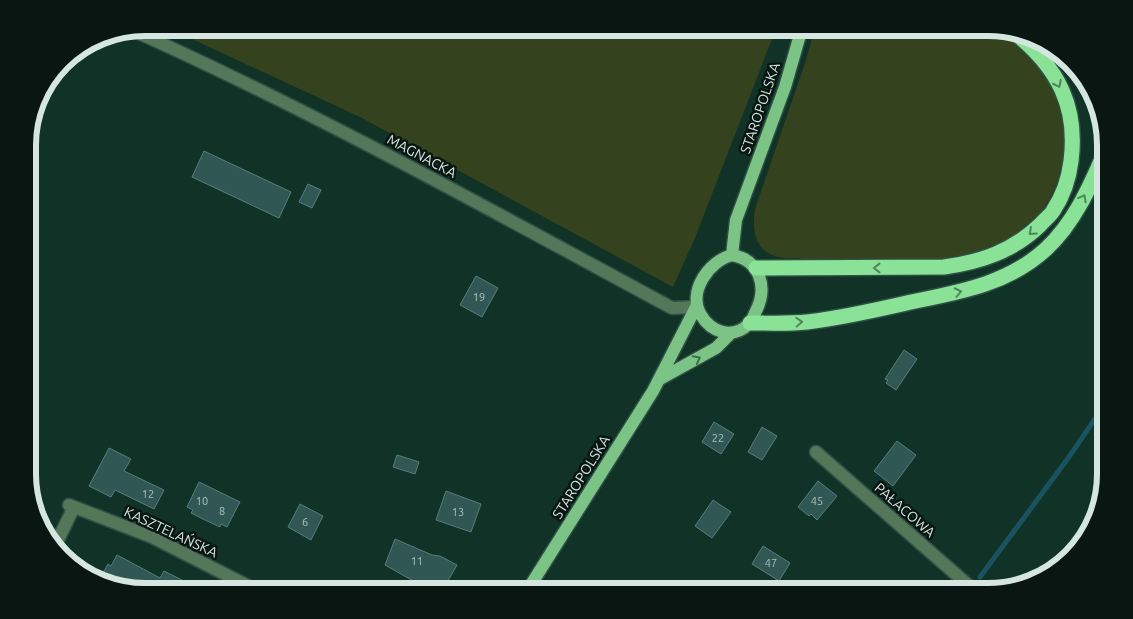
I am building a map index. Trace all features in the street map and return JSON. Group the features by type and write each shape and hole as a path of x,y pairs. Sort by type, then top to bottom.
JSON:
{"highway":[{"path":"756,268 954,266 980,261 996,255 1032,233 1053,212 1065,187 1070,170 1073,131 1066,100 1049,67 1027,44"},
{"path":"750,324 804,322 841,317 969,290 1000,280 1023,267 1047,249 1070,222 1097,170"}],"main road":[{"name":"STAROPOLSKA","path":"732,255 736,220 785,87 800,36"},
{"path":"732,255 741,256 756,268 762,290 760,304 750,324 730,334 719,332 709,326 696,307 696,295 711,267 723,257 732,255"},
{"name":"STAROPOLSKA","path":"532,583 660,379 696,307"},
{"name":"STAROPOLSKA","path":"660,379 716,348 730,334"}],"street":[{"name":"MAGNACKA","path":"145,36 208,64 350,134 672,308 696,307"},
{"name":"PAŁACOWA","path":"816,452 966,583"},
{"name":"KASZTELAŃSKA","path":"58,539 72,506 152,537 241,583"}],"green space":[{"path":"185,36 773,36 695,238 673,287 360,117"},
{"path":"813,36 987,36 1009,38 1036,64 1050,85 1059,107 1064,143 1063,156 1058,179 1050,199 1038,215 1023,229 987,249 966,255 944,259 813,262 798,258 780,258 770,254 759,245 756,239 754,225 755,209"}],"building":[{"path":"204,151 291,192 279,218 192,177"},
{"path":"308,184 321,190 312,208 299,202"},
{"path":"476,276 498,288 482,317 460,305"},
{"path":"904,350 917,359 896,390 886,383 888,380 885,379"},
{"path":"714,422 734,434 721,454 702,442"},
{"path":"762,427 777,436 762,460 748,452"},
{"path":"897,441 916,455 893,486 874,471"},
{"path":"109,448 131,459 124,471 164,490 154,509 115,490 111,497 89,486"},
{"path":"397,455 419,462 415,474 393,467"},
{"path":"818,481 837,496 817,520 811,514 809,516 798,507"},
{"path":"199,482 240,502 227,527 221,524 220,527 191,513 193,510 187,507"},
{"path":"446,491 481,504 471,532 436,520"},
{"path":"713,500 731,512 712,538 695,526"},
{"path":"300,504 323,516 311,540 288,527"},
{"path":"395,539 432,555 440,556 457,565 447,583 417,583 385,565"},
{"path":"763,546 790,563 779,581 752,564"},
{"path":"117,555 160,578 164,571 188,583 146,583 117,579 103,573 108,564 111,566"}],"waterway":[{"path":"980,577 1069,457 1097,416"}]}
